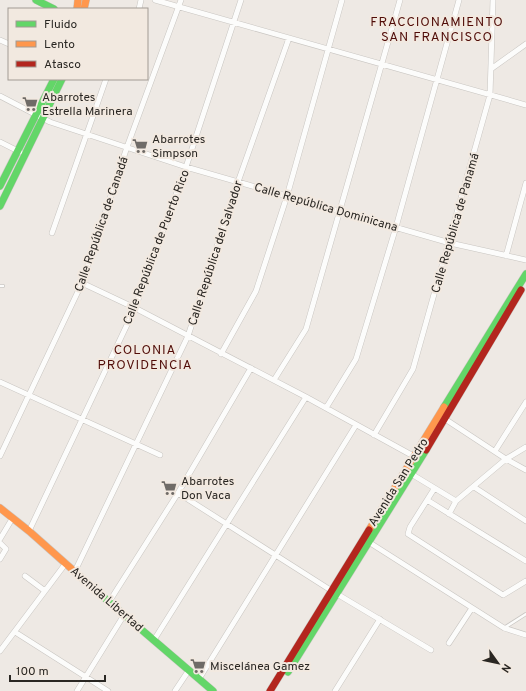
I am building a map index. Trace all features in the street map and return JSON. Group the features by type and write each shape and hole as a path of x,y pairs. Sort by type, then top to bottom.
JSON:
{"main road":[{"path":"36,0 52,8"},
{"path":"0,186 54,80"},
{"path":"1,204 44,119 62,80"},
{"name":"Avenida San Pedro","path":"276,691 526,274"},
{"name":"Avenida San Pedro","path":"441,417 526,283"},
{"name":"Avenida Libertad","path":"0,508 29,531 108,602 213,691"},
{"name":"Avenida San Pedro","path":"270,691 334,592"}],"street":[{"path":"155,0 289,38 328,47 436,81 526,105"},
{"name":"Calle República de Canadá","path":"0,456 82,283 127,147 181,0"},
{"name":"Calle República de Puerto Rico","path":"29,531 135,308 186,167 240,0"},
{"path":"221,354 256,290 286,196 342,0"},
{"path":"274,380 306,329 400,0"},
{"path":"326,408 356,359 396,227 459,0"},
{"name":"Calle República de Panamá","path":"374,435 413,370 450,243 490,95 493,0"},
{"name":"Calle República del Salvador","path":"75,571 188,336 238,182 289,38"},
{"path":"491,69 526,44"},
{"path":"52,233 106,80"},
{"name":"Calle República Dominicana","path":"0,96 44,119 186,167 450,243 526,260"},
{"path":"0,142 26,155"},
{"path":"506,256 526,184"},
{"path":"82,283 135,308 221,354 274,380 416,458"},
{"path":"108,602 178,493 251,368"},
{"path":"0,382 160,455"},
{"path":"154,640 306,397"},
{"path":"495,451 526,402"},
{"path":"441,417 506,459 526,470"},
{"path":"199,679 356,425"},
{"path":"449,514 456,501 506,459 526,446"},
{"path":"408,472 456,501"},
{"path":"474,487 526,521"},
{"path":"434,489 410,527 408,534 503,595 526,581"},
{"path":"178,493 225,525 431,650"},
{"path":"428,500 526,562"},
{"path":"0,539 12,519"},
{"path":"366,540 504,628 526,635"},
{"path":"0,543 6,550 0,559"},
{"path":"0,651 66,563"},
{"path":"25,576 45,591"},
{"path":"449,643 472,608"},
{"path":"77,691 124,615"},
{"path":"335,691 380,619"},
{"path":"15,632 108,691"},
{"path":"175,691 189,670"}],"lane":[{"path":"504,628 526,614"}],"traffic: fast":[{"path":"36,0 52,8"},
{"path":"0,186 53,80"},
{"path":"0,206 62,80"},
{"path":"444,407 526,274"},
{"path":"288,672 426,450"},
{"path":"101,595 213,691"}],"traffic: slow":[{"path":"77,8 78,0"},
{"path":"84,8 86,0"},
{"path":"369,530 444,407"},
{"path":"0,508 29,531 101,595"}],"traffic: jam":[{"path":"426,450 521,290"},
{"path":"270,691 369,530"}],"place":[{"name":"Abarrotes Estrella Marinera","path":"30,104"},
{"name":"Abarrotes Simpson","path":"140,146"},
{"name":"Abarrotes Don Vaca","path":"169,488"},
{"name":"Miscelánea Gamez","path":"198,666"}],"district":[{"name":"FRACCIONAMIENTO SAN FRANCISCO","path":"437,28"},
{"name":"COLONIA PROVIDENCIA","path":"145,356"}]}
